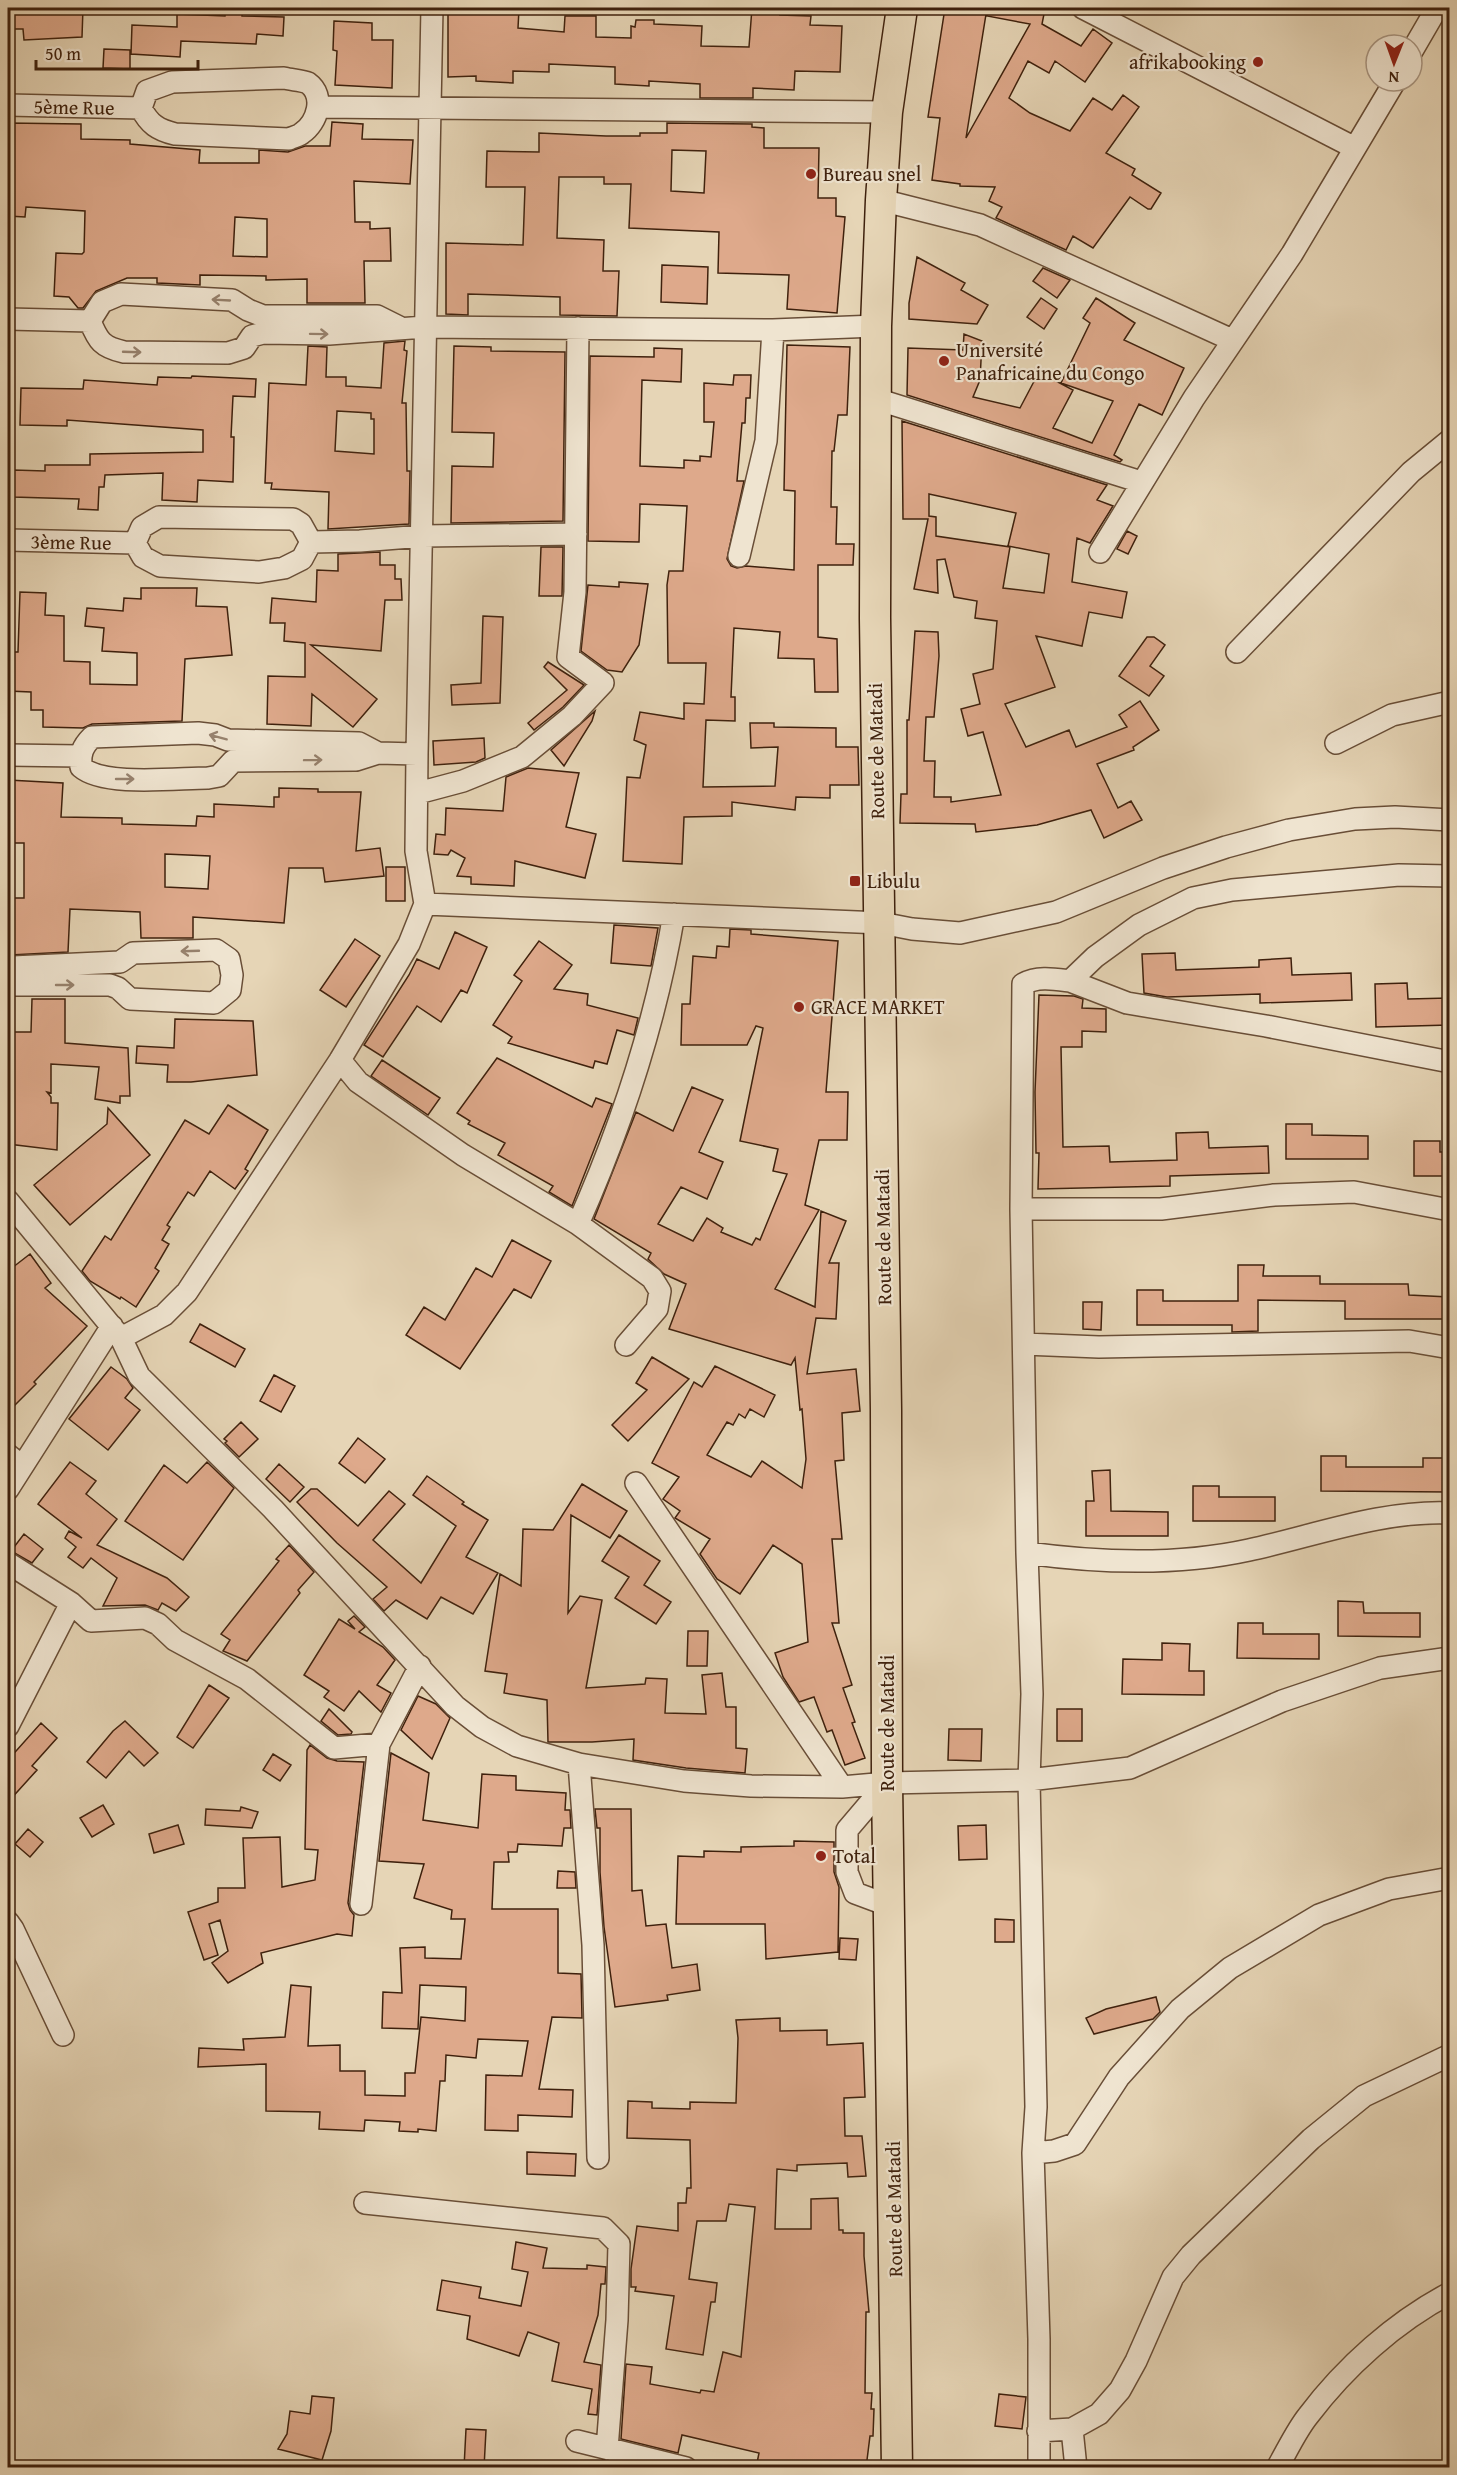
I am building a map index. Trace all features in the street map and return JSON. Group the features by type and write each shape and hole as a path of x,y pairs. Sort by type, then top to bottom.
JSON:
{"highway":[{"name":"Route de Matadi","path":"897,2468 887,1783 881,923 876,773 876,326 887,111 902,8"}],"street":[{"path":"8,1489 15,1461 116,1332 164,1315 187,1292 340,1060 409,944 425,904 416,851 432,8"},
{"path":"1083,8 1355,148"},
{"path":"1422,33 1437,8"},
{"path":"284,78 307,83 317,95 318,107 315,118 303,133 289,139 175,134 161,131 148,122 141,108 147,92 172,82 284,78"},
{"path":"1100,552 1141,482 1232,340 1292,254 1388,93"},
{"name":"5ème Rue","path":"8,105 141,108"},
{"path":"318,107 887,111"},
{"path":"881,200 980,225 1232,340"},
{"path":"90,321 102,302 121,294 232,300 248,310 263,324 328,334 374,332 399,327 773,330 876,326"},
{"path":"8,319 90,321"},
{"path":"90,321 97,338 109,349 124,352 228,353 244,348 263,324"},
{"path":"418,793 463,781 522,757 572,716 603,683 568,657 575,592 578,328"},
{"path":"739,556 766,441 773,330"},
{"path":"876,399 1141,482"},
{"path":"1237,652 1412,472 1449,440"},
{"path":"159,517 293,519 301,524 311,542 302,559 284,568 259,572 160,566 143,557 135,543 142,527 159,517"},
{"path":"311,542 423,536 576,534"},
{"name":"3ème Rue","path":"8,540 135,543"},
{"path":"1336,742 1392,715 1449,702"},
{"path":"378,753 359,743 228,740 215,735 198,733 92,737 84,745 80,756 81,767 90,775 109,779 208,778 219,776 232,761 356,760 378,753 417,754"},
{"path":"244,762 245,741"},
{"path":"8,755 80,756"},
{"path":"425,904 881,923 912,929 960,933 1056,912 1163,868 1226,847 1289,830 1355,819 1395,817 1449,820"},
{"path":"1070,981 1095,957 1139,925 1192,897 1232,890 1399,875 1449,876"},
{"path":"578,1224 601,1174 647,1035 664,973 674,914"},
{"path":"8,970 13,967 120,962 134,953 216,950 229,959 232,975 230,990 214,1003 130,999 118,988 110,985 13,985 8,982"},
{"path":"110,963 110,985"},
{"path":"1039,2468 1040,2339 1033,2153 1036,2107 1029,1780 1032,1694 1027,1553 1021,1209 1023,984 1030,980 1049,978 1070,981 1127,1004 1266,1026 1449,1062"},
{"path":"340,1060 358,1082 463,1155 578,1224 652,1278 660,1291 657,1309 626,1345"},
{"path":"1021,1209 1161,1209 1274,1195 1354,1192 1449,1210"},
{"path":"8,1201 116,1332 139,1376 273,1509 455,1706 482,1727 517,1746 579,1764 684,1781 751,1786 842,1787 887,1783 1029,1780 1130,1768 1293,1697 1380,1668 1449,1658"},
{"path":"1024,1344 1099,1347 1409,1341 1449,1348"},
{"path":"636,1484 842,1787"},
{"path":"1027,1553 1066,1558 1183,1562 1247,1551 1336,1528 1421,1511 1449,1513"},
{"path":"8,1563 71,1603 91,1622 145,1618 158,1624 175,1640 247,1680 334,1748 379,1744"},
{"path":"8,1726 71,1603"},
{"path":"361,1904 379,1744 420,1666"},
{"path":"579,1764 593,1945 598,2158"},
{"path":"887,1783 847,1830 847,1872 855,1893 890,1906"},
{"path":"1033,2153 1054,2151 1075,2144 1119,2077 1180,2009 1230,1968 1319,1915 1389,1889 1449,1878"},
{"path":"8,1922 63,2035"},
{"path":"1038,2431 1072,2429 1099,2414 1120,2390 1136,2361 1173,2277 1191,2255 1311,2139 1364,2096 1449,2055"},
{"path":"365,2203 603,2228 618,2244 617,2320 607,2449"},
{"path":"1277,2468 1306,2418 1346,2371 1420,2309 1449,2293"},
{"path":"1072,2429 1076,2468"},
{"path":"578,2440 686,2468"}],"building":[{"path":"8,8 83,8 82,37 24,40 23,29 8,29"},
{"path":"226,8 242,8 242,16 284,17 283,36 257,34 256,44 181,41 180,57 131,54 132,25 177,27 177,14 225,16"},
{"path":"448,8 519,9 518,28 564,32 565,16 596,16 596,37 631,38 631,26 635,27 636,20 654,20 654,24 702,26 701,46 749,47 752,8 781,8 780,15 811,16 810,25 842,26 840,72 795,71 794,90 753,88 753,98 700,98 700,84 649,81 649,86 615,84 615,67 549,64 549,72 513,71 513,83 476,81 476,76 448,77"},
{"path":"945,8 987,8 1045,9 1042,24 1081,46 1093,29 1112,43 1085,82 1055,61 1049,73 1028,61 1009,98 1030,113 1070,131 1093,98 1112,110 1123,95 1139,107 1106,153 1135,169 1132,175 1161,193 1151,209 1130,197 1093,248 1073,236 1066,250 996,218 1002,207 989,201 995,187 960,186 960,184 932,180 940,118 928,117","holes":["987,8 987,16 1030,24 966,138"]},
{"path":"334,21 372,23 372,40 393,40 392,88 335,85 337,51 333,50"},
{"path":"104,49 130,50 130,69 103,68"},
{"path":"332,122 363,124 362,139 413,140 410,184 354,181 355,222 370,222 370,229 390,228 391,261 364,261 365,303 307,303 307,279 266,280 266,276 200,275 200,285 157,283 157,278 127,278 96,291 83,308 78,308 69,297 54,296 56,253 82,254 84,252 85,211 26,207 25,217 8,216 8,123 81,124 81,139 130,140 130,144 200,150 199,163 259,163 259,150 288,152 305,146 330,146","holes":["235,217 267,219 267,257 233,256"]},
{"path":"667,123 752,124 752,127 764,128 764,148 819,148 818,198 836,198 836,216 845,217 837,313 787,309 789,275 718,273 719,232 629,228 631,184 604,184 604,177 559,177 557,238 604,240 603,271 619,271 617,316 560,315 560,297 468,294 468,315 446,314 446,243 523,245 525,187 486,187 487,151 539,152 539,133 640,136 640,133 667,133","holes":["672,150 706,151 704,193 671,191"]},
{"path":"917,257 965,283 961,290 988,305 977,324 909,319 909,303"},
{"path":"662,265 708,267 707,304 661,302"},
{"path":"1043,268 1070,280 1057,298 1033,281"},
{"path":"1041,298 1057,309 1044,329 1027,317"},
{"path":"1096,298 1135,323 1124,340 1184,368 1162,415 1139,404 1114,455 1122,460 1120,462 907,395 908,348 963,350 964,334 982,341 980,380 973,397 1020,408 1039,372 1073,390 1053,428 1092,443 1113,401 1061,383 1090,323 1083,318"},
{"path":"405,341 404,350 407,351 402,403 406,403 407,471 410,471 409,524 328,529 329,492 271,489 272,483 265,483 269,383 306,385 308,346 327,347 326,377 346,377 346,386 381,388 384,343","holes":["337,411 371,413 371,419 374,419 374,454 335,451"]},
{"path":"787,345 850,347 847,415 838,415 834,451 832,451 831,507 837,507 836,544 854,544 853,565 818,565 818,637 837,639 838,692 815,692 814,659 778,658 780,632 734,628 731,697 735,697 735,721 706,720 703,787 775,786 778,747 751,748 750,723 774,723 774,727 836,728 836,747 858,747 859,785 830,785 830,798 796,797 795,810 732,802 732,816 684,817 682,864 623,861 627,777 640,778 646,745 634,740 640,712 684,719 684,703 704,704 706,663 668,663 667,585 669,571 683,571 687,506 640,504 639,542 588,541 590,356 654,357 654,348 682,349 681,382 642,380 640,466 684,468 684,460 700,461 700,456 711,457 714,422 704,422 704,383 733,385 734,375 751,375 750,398 746,398 745,423 742,423 737,481 744,481 727,559 731,566 737,568 746,566 794,570 795,491 784,490"},
{"path":"454,346 491,347 491,351 565,352 563,521 451,523 452,466 493,467 494,433 452,432"},
{"path":"192,376 256,379 255,397 233,396 231,437 234,437 233,482 198,480 197,502 162,500 163,473 105,475 104,487 99,487 98,510 78,509 79,499 13,497 14,470 45,471 45,465 90,465 90,454 203,452 203,430 67,420 67,426 20,425 21,388 83,389 84,380 157,385 158,377 191,378"},
{"path":"902,421 1107,485 1097,500 1113,506 1090,543 1077,538 1072,582 1127,592 1122,618 1089,612 1082,646 1036,636 1055,687 1005,704 1026,747 1069,730 1076,747 1127,727 1119,715 1140,701 1159,730 1133,747 1134,750 1097,764 1118,808 1131,801 1142,820 1104,838 1091,810 1037,825 976,832 975,824 900,823 901,794 907,794 907,720 909,720 915,631 938,632 939,656 934,717 926,717 924,761 935,761 934,797 951,797 951,802 1001,795 983,732 968,736 961,709 980,704 973,674 993,669 997,621 975,618 977,601 954,597 945,559 937,560 938,593 914,589 928,519 903,519","holes":["929,494 1016,513 1008,546 1049,554 1044,593 1003,588 1010,547 936,536 936,517 929,516"]},
{"path":"1127,531 1137,536 1128,554 1117,549"},
{"path":"541,547 563,547 562,596 539,596"},
{"path":"380,552 380,565 395,565 395,579 401,579 402,600 385,600 381,651 311,645 377,699 353,727 312,694 311,726 267,724 268,676 305,677 305,643 284,641 285,623 270,623 272,598 316,602 317,570 338,571 338,554"},
{"path":"619,582 648,584 639,645 622,672 607,670 581,651 588,585 619,587"},
{"path":"141,588 197,588 196,606 227,607 232,655 185,659 182,721 92,724 83,728 43,727 43,710 31,710 31,692 8,691 8,652 18,652 20,592 46,593 45,615 64,616 64,661 90,662 90,684 137,685 137,653 102,651 104,628 85,626 87,608 123,611 124,598 141,599"},
{"path":"483,616 503,617 500,703 452,705 451,685 481,683"},
{"path":"1147,637 1154,637 1165,645 1150,666 1164,676 1149,696 1119,676"},
{"path":"548,662 584,685 563,707 534,730 528,723 567,690 544,667"},
{"path":"595,711 592,721 564,766 551,750"},
{"path":"484,738 485,758 476,762 434,765 433,741"},
{"path":"528,768 579,773 566,827 596,834 585,878 515,861 514,886 471,884 471,877 457,876 465,858 451,850 448,855 434,854 436,834 445,835 446,808 503,811 506,777"},
{"path":"8,780 63,783 61,817 122,818 122,824 196,826 197,816 214,817 214,804 274,807 274,797 279,797 279,788 318,789 318,792 361,792 356,851 380,848 384,876 325,882 323,868 289,868 284,923 193,917 193,938 141,938 140,912 70,909 68,952 10,955 8,898 24,898 24,843 8,843","holes":["165,854 210,856 208,889 165,887"]},
{"path":"386,867 405,867 405,901 386,901"},
{"path":"614,925 658,928 651,966 611,963"},
{"path":"730,929 751,930 751,934 838,941 826,1092 848,1092 847,1140 819,1140 805,1205 819,1210 775,1289 815,1307 821,1211 846,1221 829,1263 839,1263 836,1319 816,1318 807,1374 856,1369 860,1411 842,1413 844,1460 835,1461 842,1539 832,1539 839,1623 832,1623 852,1685 843,1688 855,1722 852,1723 865,1758 845,1765 832,1730 827,1732 814,1697 799,1702 783,1677 775,1653 808,1642 802,1564 773,1545 740,1594 717,1579 700,1554 710,1539 675,1518 680,1511 663,1499 679,1477 652,1463 694,1382 702,1387 715,1366 775,1395 764,1417 750,1409 745,1418 739,1414 733,1425 727,1422 707,1455 751,1477 762,1461 802,1488 806,1459 795,1358 791,1365 669,1329 686,1284 664,1274 648,1259 651,1253 594,1219 636,1112 673,1131 692,1087 723,1100 699,1152 723,1162 707,1199 681,1187 658,1224 693,1241 707,1218 723,1228 721,1232 752,1245 756,1238 760,1240 787,1174 773,1171 778,1149 740,1141 763,1028 756,1026 747,1045 681,1045 682,1004 690,1004 693,956 716,958 717,946 729,947"},
{"path":"455,932 487,947 467,993 461,990 441,1022 417,1006 383,1057 364,1045 417,959 439,969"},
{"path":"355,939 380,956 346,1007 320,990"},
{"path":"539,941 572,965 554,989 588,994 587,1005 638,1018 634,1035 617,1030 607,1064 595,1061 593,1068 508,1043 512,1037 493,1025 522,981 514,975"},
{"path":"1175,953 1176,970 1259,967 1259,960 1291,958 1292,975 1351,973 1352,1000 1260,1003 1260,994 1167,997 1144,993 1142,954"},
{"path":"1407,983 1408,999 1449,998 1449,1025 1376,1027 1375,984"},
{"path":"1039,995 1074,996 1083,999 1082,1008 1106,1009 1106,1032 1082,1031 1082,1047 1061,1047 1063,1147 1109,1146 1110,1162 1177,1160 1176,1133 1208,1132 1209,1148 1268,1146 1269,1173 1170,1176 1170,1186 1038,1189 1039,1153 1036,1153 1035,1092"},
{"path":"32,999 65,999 65,1043 128,1048 130,1096 120,1096 120,1103 95,1099 99,1067 51,1064 51,1093 47,1092 51,1097 51,1103 58,1103 57,1150 8,1144 8,1032 31,1032"},
{"path":"175,1019 253,1021 257,1075 191,1082 167,1082 168,1065 136,1063 137,1046 174,1048"},
{"path":"497,1058 592,1107 596,1098 612,1104 572,1206 549,1192 553,1186 498,1155 505,1143 468,1124 470,1121 457,1113"},
{"path":"382,1060 440,1098 428,1115 371,1076"},
{"path":"228,1105 268,1130 245,1169 248,1171 235,1189 210,1171 194,1196 188,1192 167,1225 170,1227 162,1240 169,1244 155,1268 159,1271 136,1307 90,1281 82,1271 105,1236 111,1240 185,1120 209,1134"},
{"path":"108,1108 150,1155 70,1225 34,1185 107,1124"},
{"path":"1286,1124 1312,1124 1312,1135 1368,1136 1368,1159 1286,1159"},
{"path":"1414,1141 1440,1141 1440,1152 1449,1152 1449,1176 1414,1176"},
{"path":"512,1240 551,1261 531,1298 514,1289 460,1369 406,1335 424,1307 445,1320 476,1268 492,1277"},
{"path":"30,1254 51,1283 45,1288 87,1326 8,1412 8,1271"},
{"path":"1238,1265 1264,1265 1263,1276 1320,1276 1320,1284 1408,1284 1409,1295 1449,1297 1449,1319 1345,1319 1345,1301 1258,1300 1258,1331 1232,1332 1232,1325 1137,1325 1137,1290 1163,1290 1163,1301 1238,1301"},
{"path":"1083,1302 1102,1302 1101,1330 1083,1329"},
{"path":"200,1324 245,1349 235,1367 190,1342"},
{"path":"652,1357 689,1379 628,1441 612,1425 647,1390 636,1383"},
{"path":"111,1367 127,1379 133,1388 125,1398 140,1410 108,1450 69,1419"},
{"path":"274,1375 295,1386 281,1412 260,1401"},
{"path":"241,1422 258,1439 239,1457 224,1439"},
{"path":"358,1438 385,1459 365,1483 339,1463"},
{"path":"1321,1456 1346,1456 1346,1467 1423,1467 1423,1458 1449,1458 1449,1492 1321,1491"},
{"path":"70,1462 96,1481 86,1494 117,1519 97,1545 167,1578 189,1597 176,1611 162,1603 158,1610 145,1605 103,1606 117,1578 91,1558 83,1568 68,1557 76,1547 65,1538 69,1531 82,1538 38,1504"},
{"path":"207,1462 234,1488 183,1560 125,1521 164,1465 187,1483"},
{"path":"279,1464 304,1487 290,1502 266,1479"},
{"path":"1110,1470 1111,1511 1168,1512 1168,1536 1086,1536 1086,1501 1094,1501 1092,1471"},
{"path":"427,1476 464,1502 462,1504 488,1520 466,1557 498,1573 473,1614 441,1597 427,1619 396,1600 384,1611 373,1599 387,1587 337,1543 297,1502 311,1489 317,1489 358,1526 389,1491 405,1504 373,1540 421,1583 456,1526 413,1495"},
{"path":"582,1484 627,1511 610,1538 571,1515 568,1613 580,1596 602,1600 586,1688 645,1684 646,1678 667,1679 665,1713 706,1714 702,1675 722,1673 726,1707 736,1707 736,1748 747,1749 745,1773 686,1768 633,1760 634,1739 548,1742 547,1700 504,1693 507,1674 485,1671 500,1574 521,1586 523,1529 553,1530"},
{"path":"1193,1486 1219,1486 1219,1497 1275,1497 1275,1521 1193,1521"},
{"path":"24,1534 43,1549 32,1563 11,1551"},
{"path":"619,1535 660,1561 644,1585 671,1602 656,1624 615,1598 629,1577 602,1561"},
{"path":"289,1545 314,1572 298,1590 300,1593 247,1661 223,1651 230,1640 221,1634 279,1561 276,1559"},
{"path":"1338,1601 1363,1602 1364,1613 1420,1613 1420,1637 1338,1636"},
{"path":"354,1616 365,1627 359,1632 383,1647 395,1660 377,1685 391,1693 381,1712 359,1691 344,1711 324,1697 329,1691 304,1675 339,1619 355,1629 348,1621"},
{"path":"1238,1623 1263,1623 1263,1634 1319,1634 1319,1659 1237,1658"},
{"path":"688,1631 708,1631 707,1666 687,1666"},
{"path":"1162,1643 1190,1644 1189,1671 1204,1671 1204,1695 1122,1694 1123,1659 1162,1660"},
{"path":"209,1685 229,1698 193,1748 177,1737"},
{"path":"418,1696 436,1704 450,1718 432,1759 401,1730"},
{"path":"329,1709 352,1732 351,1734 338,1735 321,1721"},
{"path":"1057,1709 1082,1709 1082,1741 1057,1741"},
{"path":"125,1721 158,1753 144,1766 129,1751 106,1778 87,1762 113,1731"},
{"path":"41,1723 57,1738 32,1766 37,1770 8,1802 8,1760"},
{"path":"949,1729 982,1729 981,1761 948,1760"},
{"path":"310,1745 327,1758 337,1761 364,1762 348,1903 354,1915 352,1936 337,1934 261,1953 263,1963 228,1983 212,1963 228,1951 220,1920 209,1924 218,1955 204,1960 188,1912 218,1902 218,1888 245,1888 243,1838 280,1837 282,1887 315,1880 318,1850 305,1849 307,1750"},
{"path":"391,1753 429,1773 423,1820 478,1828 482,1774 516,1776 516,1790 566,1793 565,1810 570,1810 571,1828 564,1828 562,1846 518,1844 517,1852 508,1852 509,1862 494,1862 492,1909 558,1909 558,1973 581,1974 582,2018 552,2017 539,2089 573,2090 572,2117 518,2115 518,2131 485,2130 486,2075 522,2076 528,2041 478,2039 476,2058 446,2055 445,2081 440,2081 436,2131 418,2129 418,2132 399,2131 400,2122 365,2120 364,2131 319,2129 320,2112 266,2111 266,2064 198,2067 199,2048 244,2050 243,2039 285,2037 291,1985 311,1987 308,2046 340,2045 340,2071 365,2071 365,2095 405,2096 405,2073 415,2073 421,2017 465,2021 466,1987 420,1985 418,2029 382,2028 383,1992 402,1993 400,1948 425,1947 425,1958 461,1959 465,1919 451,1919 452,1910 414,1898 424,1864 379,1861"},
{"path":"273,1754 291,1765 280,1781 263,1770"},
{"path":"103,1805 114,1824 92,1837 80,1818"},
{"path":"241,1807 258,1812 252,1828 205,1825 206,1809 240,1811"},
{"path":"595,1809 631,1809 632,1891 642,1890 646,1926 666,1924 672,1968 697,1964 700,1990 667,1995 668,2000 615,2007 604,1927 600,1828 597,1828"},
{"path":"178,1825 184,1844 154,1853 149,1834"},
{"path":"986,1825 987,1859 959,1860 958,1826"},
{"path":"28,1829 43,1842 30,1857 15,1844"},
{"path":"794,1841 834,1842 834,1872 839,1887 838,1952 766,1959 765,1924 676,1924 678,1856 704,1857 704,1851 741,1852 741,1847 794,1846"},
{"path":"558,1871 575,1872 576,1888 557,1888"},
{"path":"995,1919 1014,1920 1014,1942 995,1942"},
{"path":"840,1938 858,1939 856,1960 839,1959"},
{"path":"1156,1997 1160,2012 1153,2019 1094,2034 1086,2018 1106,2009"},
{"path":"780,2018 780,2031 827,2030 827,2045 863,2043 865,2097 844,2098 845,2136 862,2136 866,2176 848,2177 847,2163 797,2165 797,2171 777,2169 775,2229 811,2229 811,2199 838,2198 839,2230 843,2230 843,2233 864,2233 869,2312 866,2312 865,2393 872,2393 871,2409 874,2409 873,2436 870,2436 866,2468 756,2468 759,2453 682,2435 678,2453 621,2439 626,2364 652,2367 650,2384 700,2393 701,2390 714,2392 723,2352 741,2357 755,2207 729,2204 726,2221 697,2221 689,2279 717,2283 715,2302 711,2302 703,2355 666,2349 674,2296 635,2291 636,2287 631,2287 631,2269 637,2226 678,2231 678,2203 686,2203 687,2188 691,2188 690,2140 627,2138 628,2101 652,2102 652,2108 690,2109 690,2102 736,2103 738,2038 736,2020"},
{"path":"527,2152 576,2154 575,2176 527,2174"},
{"path":"516,2242 547,2248 543,2268 587,2269 587,2265 606,2267 605,2284 601,2284 598,2315 584,2362 601,2365 597,2415 588,2414 592,2389 552,2381 559,2343 528,2332 519,2356 467,2339 470,2316 437,2310 442,2280 481,2287 479,2298 521,2306 528,2272 512,2269"},
{"path":"999,2394 1026,2397 1022,2429 995,2426"},
{"path":"312,2396 334,2398 331,2431 322,2460 278,2449 287,2434 290,2411 310,2414"},
{"path":"466,2429 486,2430 484,2468 464,2468"}],"place":[{"name":"afrikabooking","path":"1258,62"},
{"name":"Bureau snel","path":"811,174"},
{"name":"Université Panafricaine du Congo","path":"944,361"},
{"name":"Libulu","path":"855,881"},
{"name":"GRACE MARKET","path":"799,1007"},
{"name":"Total","path":"821,1856"}]}
